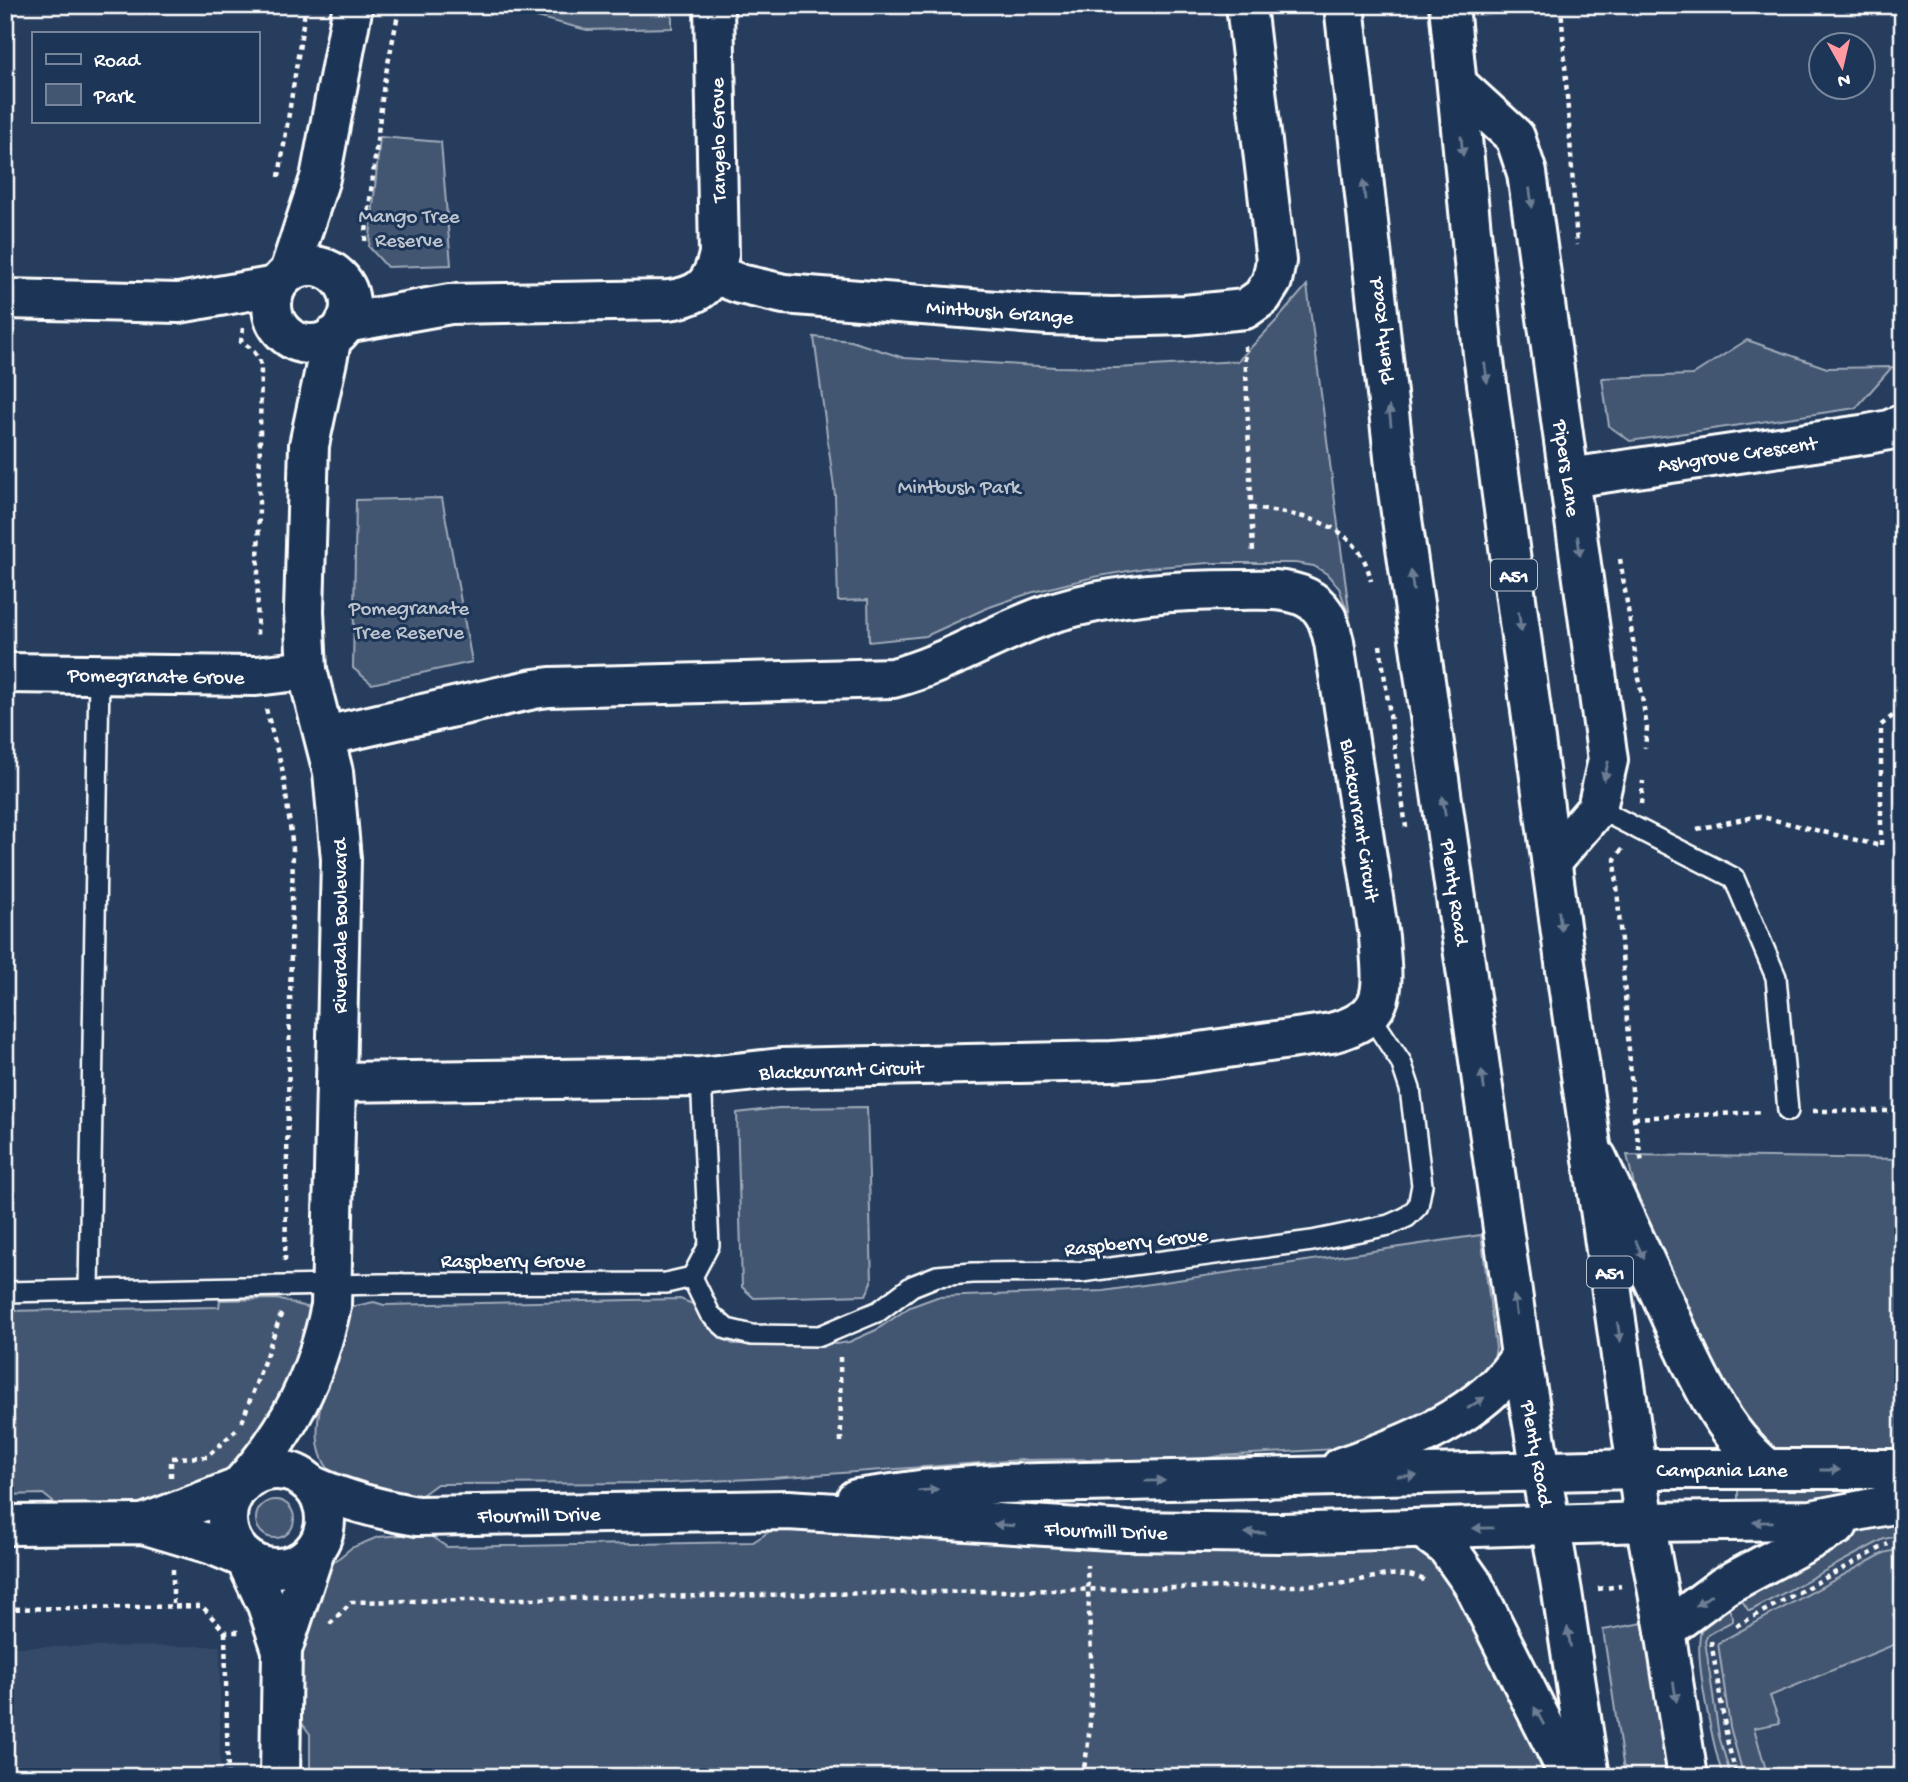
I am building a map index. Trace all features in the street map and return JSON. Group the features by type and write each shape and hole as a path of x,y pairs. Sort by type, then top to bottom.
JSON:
{"main road":[{"path":"271,329 271,307 320,178 353,5"},
{"name":"Tangelo Grove","path":"714,5 719,254 714,274"},
{"name":"Plenty Road","path":"1344,5 1397,484 1521,1355 1590,1777"},
{"name":"A51","path":"1449,5 1483,354 1590,1144 1645,1522 1688,1777"},
{"path":"1245,309 1262,297 1272,281 1276,261 1246,8"},
{"name":"Pipers Lane","path":"1457,84 1515,137 1527,173 1608,760 1597,808 1552,861"},
{"path":"320,178 341,280 349,296 350,310 339,330"},
{"path":"5,299 179,303 282,279 301,267 314,265 327,269 341,280 450,304"},
{"path":"179,303 271,329 312,344 322,342 339,330 450,304 688,298 703,288 714,274"},
{"name":"Mintbush Grange","path":"714,274 740,284 784,294 1048,315 1185,315 1245,309"},
{"name":"Riverdale Boulevard","path":"271,329 309,445"},
{"name":"Riverdale Boulevard","path":"239,1487 277,1441 298,1406 327,1326 333,1285 341,859 336,793 325,736 307,670 304,611 309,445 339,330"},
{"name":"Ashgrove Crescent","path":"1569,478 1868,434 1903,424"},
{"name":"Blackcurrant Circuit","path":"325,736 550,687 893,678 940,663 1017,626 1094,601 1184,590 1254,590 1299,594 1313,601 1329,621 1379,937 1380,993 1370,1015 1351,1028 1158,1058 782,1068 701,1077 337,1083"},
{"name":"Pomegranate Grove","path":"5,673 256,676 307,670"},
{"path":"1590,1144 1686,1350 1722,1416 1741,1444 1767,1468"},
{"name":"Flourmill Drive","path":"1302,1478 1389,1450 1463,1412 1487,1397 1502,1382 1521,1355"},
{"name":"Riverdale Boulevard","path":"298,1406 301,1445 313,1486"},
{"name":"Campania Lane","path":"1541,1473 1638,1469 1903,1469"},
{"path":"162,1524 239,1487 251,1477 263,1472 277,1470 302,1477 321,1497 326,1524 282,1636 280,1777"},
{"name":"Flourmill Drive","path":"788,1510 920,1490 1000,1484 1541,1473"},
{"name":"Flourmill Drive","path":"313,1486 342,1499 376,1509 416,1516 788,1510 1086,1529 1269,1533 1551,1526"},
{"path":"239,1487 231,1499 227,1524 230,1536 245,1558 282,1636"},
{"path":"1551,1526 1812,1520 1887,1505"},
{"path":"1665,1630 1724,1586 1887,1505"},
{"name":"Flourmill Drive","path":"316,1549 343,1536 416,1516"},
{"path":"5,1525 162,1524 256,1565 282,1569 306,1559 316,1549"},
{"path":"1424,1530 1447,1547 1473,1584 1570,1777"}],"lane":[{"path":"89,1290 99,675"},
{"path":"1597,808 1734,878 1776,977 1788,1111"},
{"name":"Raspberry Grove","path":"5,1292 333,1285 666,1283 692,1277 710,1314 727,1329 752,1335 820,1336 879,1311 912,1286 937,1276 1081,1272 1312,1241 1389,1225 1407,1217 1418,1206 1422,1185 1410,1089 1401,1062 1370,1015"},
{"path":"692,1277 709,1245 701,1077"}],"path":[{"path":"278,183 306,5"},
{"path":"365,241 384,83 400,5"},
{"path":"1245,309 1254,590"},
{"path":"173,1606 162,1524 171,1458 207,1457 241,1424 279,1322 285,1286 293,849 283,772 256,676 261,363 248,346 241,342 271,329"},
{"path":"1689,830 1758,816 1881,846 1881,725 1903,708"},
{"path":"1642,801 1653,809"},
{"path":"839,1328 841,1443"},
{"path":"1082,1777 1089,1732 1090,1692 1086,1529"},
{"path":"1733,1628 1888,1544 1895,1543"},
{"path":"225,1632 282,1636 326,1628 351,1602 1324,1586 1398,1574 1416,1576 1433,1585"},
{"path":"5,1609 202,1606 225,1632 228,1777"},
{"path":"1903,1615 1900,1616 1903,1623"},
{"path":"1722,1634 1711,1640 1728,1744 1737,1777"}],"shaded area":[{"path":"1903,1513 1903,1777 1723,1777 1710,1723 1700,1653 1701,1629 1717,1606"},
{"path":"220,1646 220,1777 5,1777 5,1647"}],"green space":[{"path":"491,5 672,5 672,28 587,30"},
{"name":"Mango Tree Reserve","path":"380,137 441,142 451,265 387,267 369,247"},
{"name":"Mintbush Park","path":"1307,285 1350,618 1339,588 1327,574 1314,566 1295,563 1209,563 1145,568 1094,577 1030,593 987,608 926,636 869,642 868,600 838,601 835,495 814,337 851,341 904,358 1056,367 1117,368 1238,361"},
{"path":"1747,340 1827,368 1892,367 1856,408 1630,441 1609,426 1602,378 1692,375"},
{"name":"Pomegranate Tree Reserve","path":"442,498 472,662 372,684 353,668 356,500"},
{"path":"867,1107 872,1282 866,1295 754,1298 742,1287 737,1113 778,1108"},
{"path":"1627,1155 1903,1159 1903,1458 1807,1457 1765,1448 1737,1417 1637,1198"},
{"path":"1481,1235 1496,1348 1493,1362 1483,1378 1398,1431 1335,1449 1220,1456 1147,1468 1123,1469 1108,1459 1021,1460 669,1483 437,1484 419,1497 376,1491 345,1481 336,1476 323,1461 318,1441 318,1419 323,1394 350,1307 374,1302 384,1305 680,1299 693,1304 709,1328 733,1344 836,1344 849,1342 876,1330 910,1307 937,1297 1103,1291"},
{"path":"277,1299 314,1309 294,1368 260,1430 237,1460 214,1482 156,1505 58,1506 43,1494 5,1495 5,1311 219,1307 220,1300"},
{"path":"1903,1479 1903,1490 1828,1501 1738,1504 1738,1482"},
{"path":"275,1500 288,1506 294,1519 288,1532 275,1538 262,1532 256,1519 262,1506"},
{"path":"1903,1513 1903,1535 1884,1539 1752,1610 1748,1610 1738,1594 1866,1524"},
{"path":"775,1528 1400,1546 1417,1550 1452,1577 1538,1756 1544,1777 310,1777 310,1734 296,1715 305,1623 320,1578 351,1548 378,1537 426,1533 447,1547 753,1542"},
{"path":"1903,1548 1903,1610 1893,1614 1903,1641 1770,1696 1780,1723 1754,1728 1768,1777 1744,1777 1730,1727 1718,1643 1884,1553"},
{"path":"1725,1602 1733,1621 1708,1634 1705,1641 1719,1736 1731,1777 1723,1777 1719,1763 1702,1681 1699,1643 1704,1621"},
{"path":"1649,1622 1672,1777 1625,1777 1603,1630"}]}
